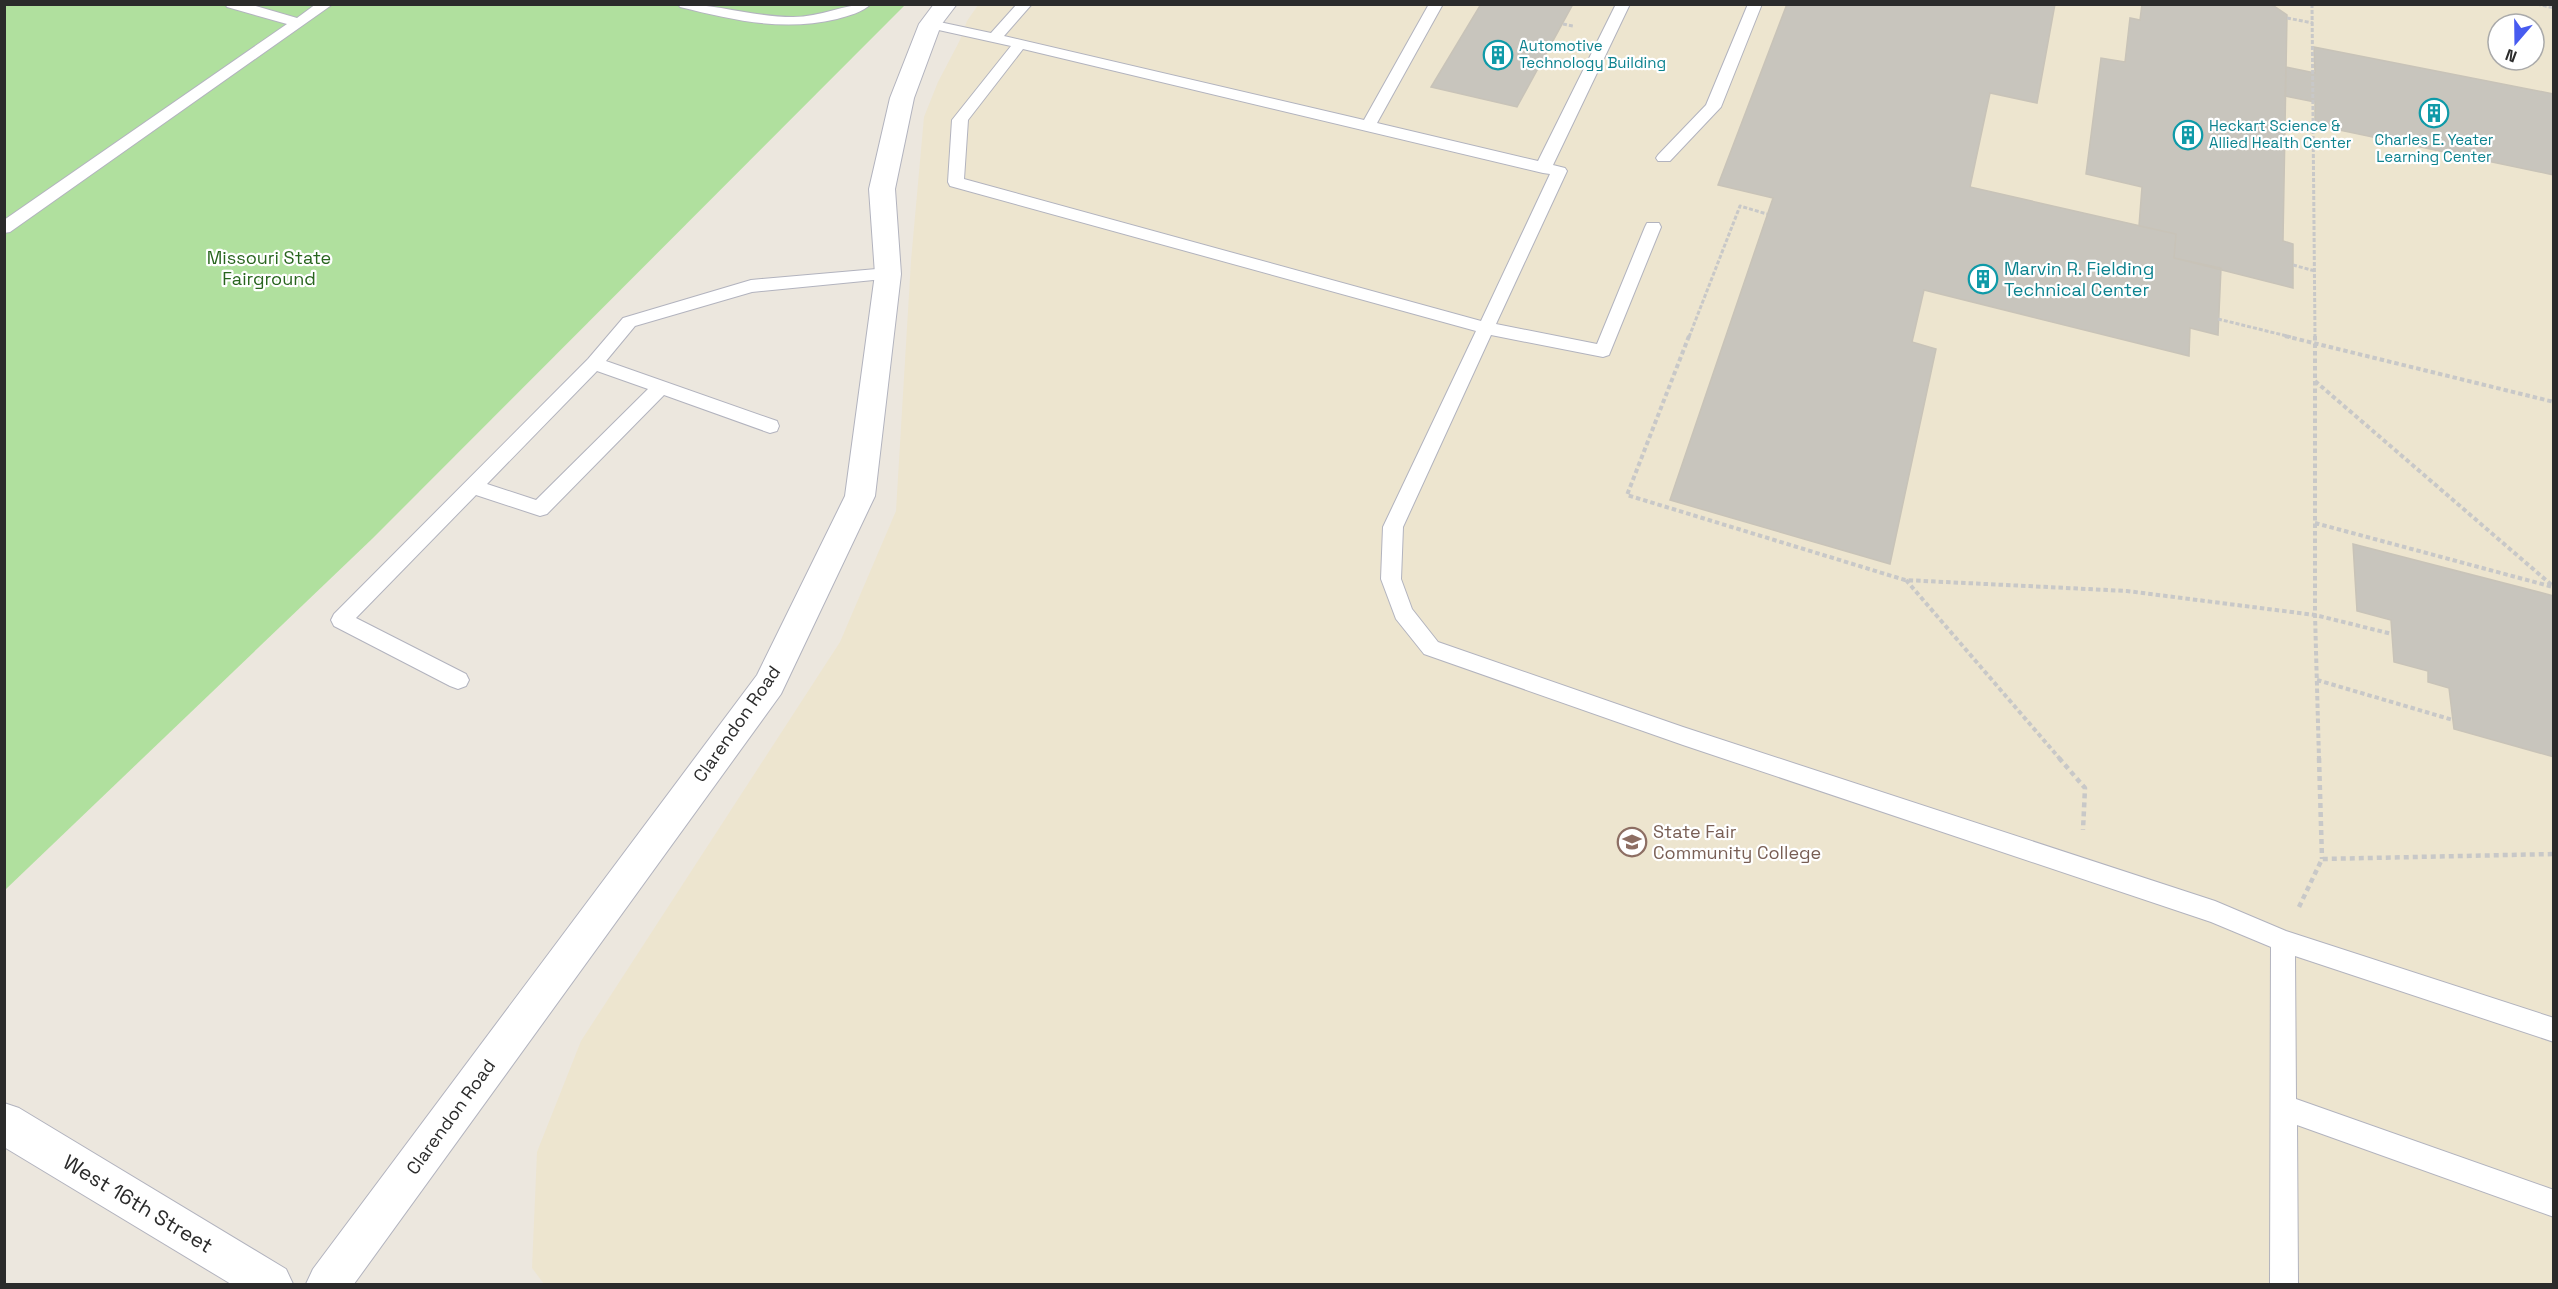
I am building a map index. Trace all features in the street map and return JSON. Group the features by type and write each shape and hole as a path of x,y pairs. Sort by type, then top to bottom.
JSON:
{"street":[{"name":"Clarendon Road","path":"328,1284 769,684 860,496 888,274 882,189 902,98 938,14"},
{"name":"West 16th Street","path":"4,1123 271,1284"}],"lane":[{"path":"232,4 299,23"},
{"path":"4,228 326,4"},
{"path":"685,4 753,21 798,22 841,16 864,4"},
{"path":"995,38 1025,4"},
{"path":"1368,126 1436,4"},
{"path":"1543,168 1623,4"},
{"path":"1664,158 1713,107 1755,4"},
{"path":"938,14 995,38 1559,171 1393,527 1391,579 1402,612 1431,648 1683,736 2215,912 2283,941 2553,1030"},
{"path":"1020,44 960,120 956,182 1486,328 1603,351 1653,227"},
{"path":"458,680 341,620 594,363 629,322 751,286 888,274"},
{"path":"594,363 770,426"},
{"path":"473,487 540,509 660,388"},
{"path":"2283,941 2284,1284"},
{"path":"2282,1107 2553,1204"}],"path":[{"path":"2283,941 2322,859 2315,615 2316,342 2312,4"},
{"path":"2537,4 2553,8"},
{"path":"2287,18 2313,23"},
{"path":"1563,24 1573,26"},
{"path":"1767,214 1740,206 1627,495 1905,580 2127,591 2315,615 2392,634"},
{"path":"2293,265 2315,271"},
{"path":"2218,319 2553,402"},
{"path":"2315,381 2553,587 2315,522"},
{"path":"1905,580 2085,788 2080,868"},
{"path":"2317,680 2453,720"},
{"path":"2322,859 2553,854"}],"shaded area":[{"name":"State Fair Community College","path":"978,5 2553,5 2553,1284 544,1284 532,1268 537,1152 581,1041 840,642 896,511 911,261 924,117 938,82 960,40 967,21"}],"green space":[{"name":"Missouri State Fairground","path":"5,5 905,5 373,538 5,890"}],"building":[{"name":"Automotive Technology Building","path":"1481,4 1573,4 1517,107 1431,87"},
{"name":"Marvin R. Fielding Technical Center","path":"1787,4 2055,4 2037,103 1990,93 1970,187 2176,234 2174,258 2221,268 2218,335 2190,328 2189,356 1924,290 1912,342 1936,349 1890,564 1670,500 1773,198 1718,185"},
{"name":"Heckart Science & Allied Health Center","path":"2142,4 2271,4 2287,15 2283,241 2293,244 2293,288 2174,258 2176,234 2139,226 2142,187 2086,174 2101,58 2125,62 2130,18 2140,20"},
{"name":"Charles E. Yeater Learning Center","path":"2314,47 2554,94 2554,175 2315,125 2315,102 2285,96 2286,67 2315,73"},
{"path":"2353,544 2554,596 2554,757 2454,729 2449,688 2428,682 2428,671 2394,662 2391,620 2357,611"}],"place":[{"name":"Automotive Technology Building","path":"1498,55"},
{"name":"Charles E. Yeater Learning Center","path":"2434,113"},
{"name":"Heckart Science & Allied Health Center","path":"2188,135"},
{"name":"Marvin R. Fielding Technical Center","path":"1983,279"},
{"name":"State Fair Community College","path":"1632,842"}]}
